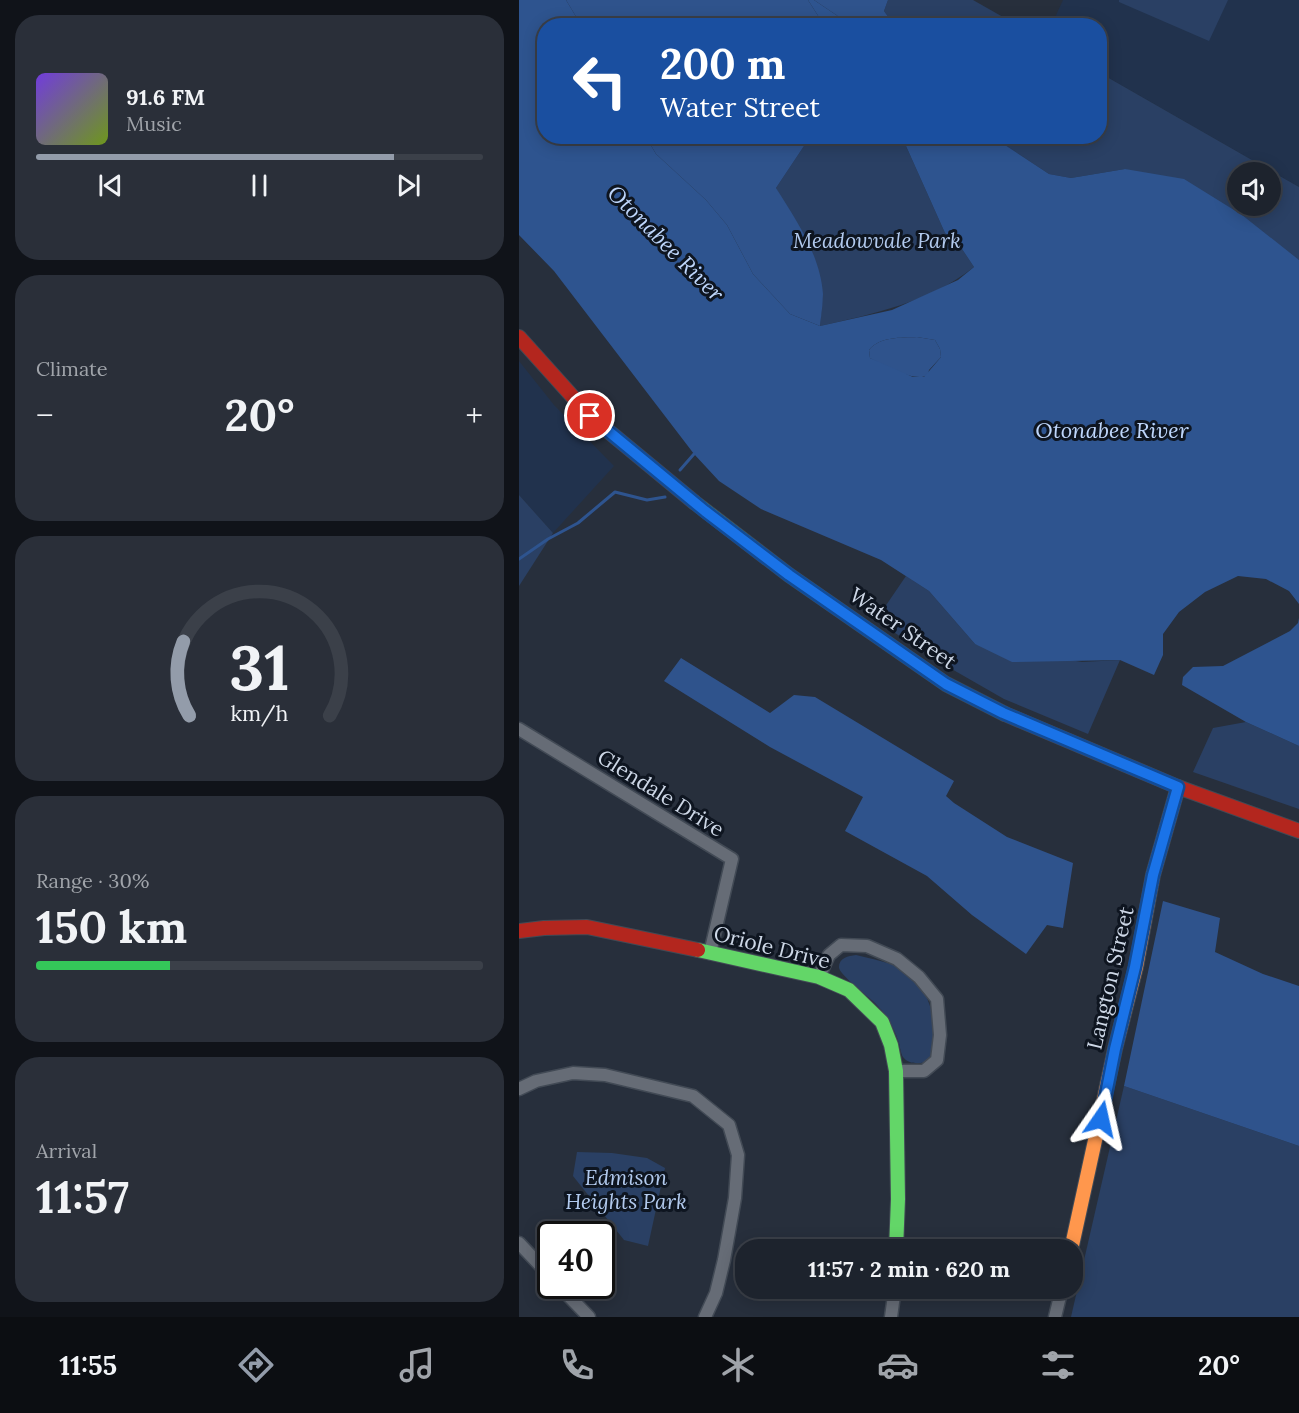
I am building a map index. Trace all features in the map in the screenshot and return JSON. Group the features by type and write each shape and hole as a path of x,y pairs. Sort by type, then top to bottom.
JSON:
{"street":[{"name":"Water Street","path":"519,337 590,416 705,511 789,575 946,684 1003,713 1178,787 1299,831"},
{"name":"Glendale Drive","path":"519,729 732,860 710,953"},
{"name":"Langton Street","path":"1074,1239 1135,967 1153,875 1178,787"},
{"name":"Oriole Drive","path":"519,931 587,927 819,977 849,990 882,1022 891,1045 896,1071 896,1239"},
{"path":"819,977 829,955 841,945 867,946 897,959 919,977 937,999 940,1035 937,1060 924,1071 896,1071"},
{"path":"519,1089 536,1082 573,1073 605,1075 693,1096 729,1125 738,1155 735,1198 725,1260 716,1293 705,1317"},
{"path":"519,1243 537,1262"},
{"path":"572,1299 589,1317"},
{"path":"891,1317 893,1299"},
{"path":"1055,1317 1059,1299"}],"shaded area":[{"path":"566,0 808,0 820,18 577,18"},
{"path":"814,0 888,0 884,11 889,18 841,18"},
{"path":"1063,0 1299,0 1299,187 1281,177 1281,162 1255,162 1107,77 1107,18 1055,18"},
{"path":"650,144 805,144 776,188 806,238 817,265 823,294 820,326 790,314 753,274 727,225 706,200 656,154"},
{"path":"917,337 935,340 940,349 941,357 929,370 928,375 915,377 907,375 870,358 869,350 879,342"},
{"path":"519,361 554,405 614,466 553,533 519,495"},
{"path":"681,658 770,713 794,695 815,697 954,781 946,796 954,803 1007,837 1073,863 1063,928 1047,925 1026,954 972,915 927,876 845,831 863,797 770,747 664,681"},
{"path":"1163,901 1220,918 1215,952 1263,974 1299,986 1299,1146 1124,1086"}],"green space":[{"path":"888,0 973,0 1005,18 889,18 884,11"},
{"path":"1119,0 1228,0 1209,41 1119,2"},
{"path":"1107,77 1255,162 1227,162 1227,216 1281,216 1281,177 1299,187 1299,260 1125,169 1071,178 1049,174 1004,144 1107,144"},
{"name":"Meadowvale Park","path":"805,144 905,144 945,233 960,246 974,267 957,279 920,298 820,326 823,295 776,188"},
{"path":"519,495 553,533 519,586"},
{"path":"906,576 929,591 975,644 1082,662 1120,660 1088,734 1004,699 929,656 876,620"},
{"path":"1246,722 1299,746 1299,809 1193,772 1213,728"},
{"path":"856,955 900,968 915,979 922,989 928,1000 934,1024 929,1061 915,1063 902,1056 899,1043 883,1012 840,970 839,964 842,960"},
{"path":"1124,1086 1299,1146 1299,1317 1071,1317 1075,1299 1083,1299 1083,1265"},
{"name":"Edmison Heights Park","path":"577,1152 612,1153 647,1158 665,1168 648,1246 624,1240 615,1229 615,1221 609,1221 573,1176"}],"water":[{"name":"Otonabee River","path":"519,0 566,0 577,18 537,18 537,144 650,144 656,154 706,200 727,225 753,274 790,314 820,326 892,310 958,280 974,267 960,246 945,233 905,144 1004,144 1049,174 1071,178 1125,169 1184,179 1227,206 1227,216 1243,216 1299,260 1299,604 1289,591 1266,579 1238,576 1205,592 1179,612 1163,634 1163,655 1154,675 1120,660 1012,662 975,644 929,591 881,560 761,509 719,481 694,454 554,271 519,235","holes":["917,337 935,340 941,357 924,377 913,377 870,358 869,350 885,340"]},
{"path":"808,0 814,0 841,18 820,18"},
{"path":"1299,618 1299,746 1246,722 1182,685 1183,677 1193,667 1223,666 1290,631 1298,623"}],"waterway":[{"path":"680,470 694,454"},
{"path":"519,559 548,539 578,523 615,492 647,500 665,497"}],"traffic: fast":[{"path":"694,502 789,575 946,684 1005,714"},
{"path":"698,950 819,977 849,990 882,1022 891,1045 896,1071 896,1239"}],"traffic: slow":[{"path":"1073,1239 1115,1049 1136,967 1153,875 1178,787"}],"traffic: jam":[{"path":"519,337 590,416 694,502"},
{"path":"1005,714 1178,787 1299,831"},
{"path":"519,931 587,927 698,950"}],"route":[{"path":"590,416 705,511 789,575 946,684 1003,713 1178,787 1153,875 1101,1119"}]}
